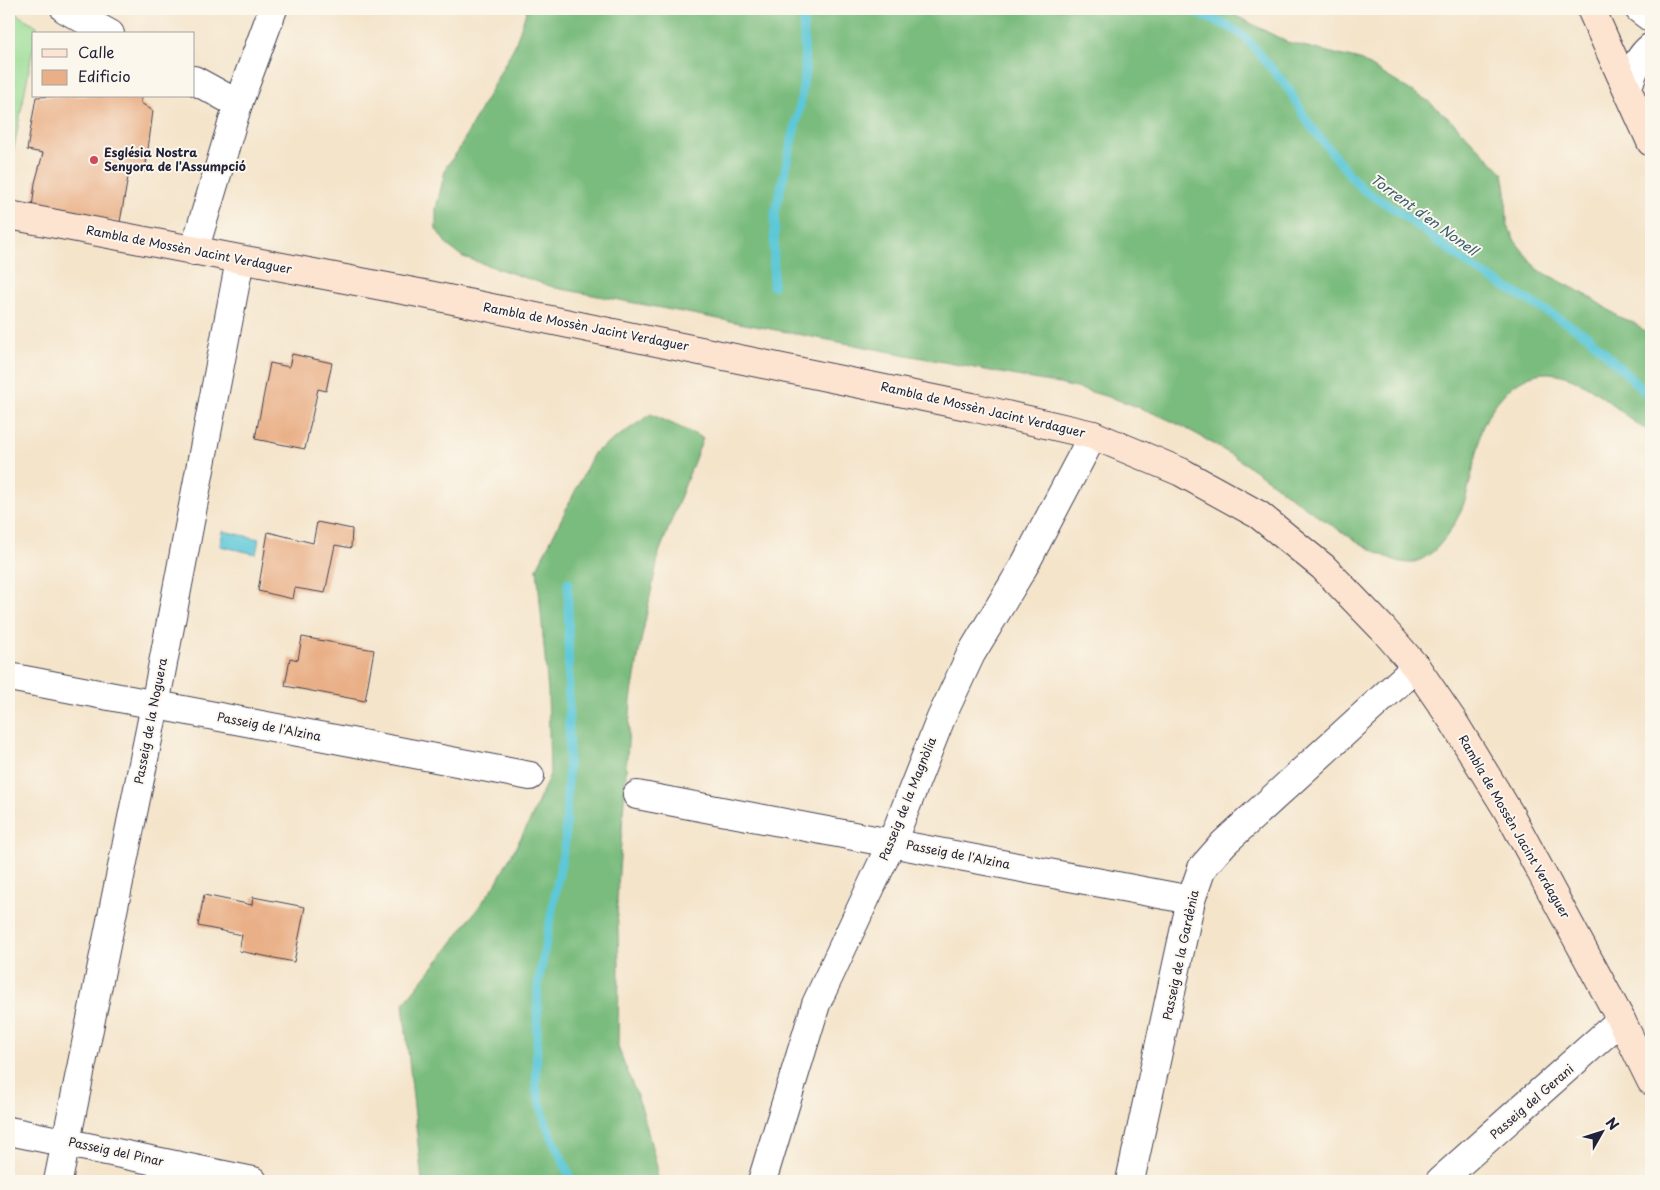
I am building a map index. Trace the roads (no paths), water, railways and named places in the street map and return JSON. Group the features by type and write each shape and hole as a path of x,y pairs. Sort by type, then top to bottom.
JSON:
{"street":[{"path":"65,9 106,32"},
{"path":"194,251 238,104 273,9"},
{"path":"1590,9 1628,88 1651,142"},
{"path":"1639,9 1651,18"},
{"path":"1628,88 1633,71 1644,52 1651,46"},
{"path":"195,81 238,104"},
{"name":"Rambla de Mossèn Jacint Verdaguer","path":"9,215 791,368 1093,435 1181,472 1259,515 1323,567 1383,629 1416,668 1453,721 1508,811 1651,1079"},
{"name":"Passeig de la Noguera","path":"58,1181 155,705 240,260"},
{"name":"Passeig de la Magnòlia","path":"762,1181 816,1004 892,842 941,718 971,654 1024,566 1093,435"},
{"name":"Passeig de la Gardènia","path":"1130,1181 1191,900 1202,868 1224,843 1416,668"},
{"name":"Passeig de l'Alzina","path":"9,677 530,776"},
{"name":"Passeig de l'Alzina","path":"637,795 1191,900"},
{"name":"Passeig del Gerani","path":"1440,1181 1621,1020"},
{"name":"Passeig del Pinar","path":"9,1131 66,1141 253,1181"}],"water":[{"path":"223,531 259,539 256,554 220,546"}],"waterway":[{"path":"773,286 775,213 800,106 805,71 803,9"},
{"name":"Torrent d'en Nonell","path":"1186,9 1228,26 1245,37 1288,88 1309,124 1353,179 1365,191 1399,212 1472,267 1588,336 1651,398"},
{"path":"568,582 569,748 565,843 538,984 536,1088 546,1124 572,1181"}],"place":[{"name":"Església Nostra Senyora de l'Assumpció","path":"94,160"}]}
